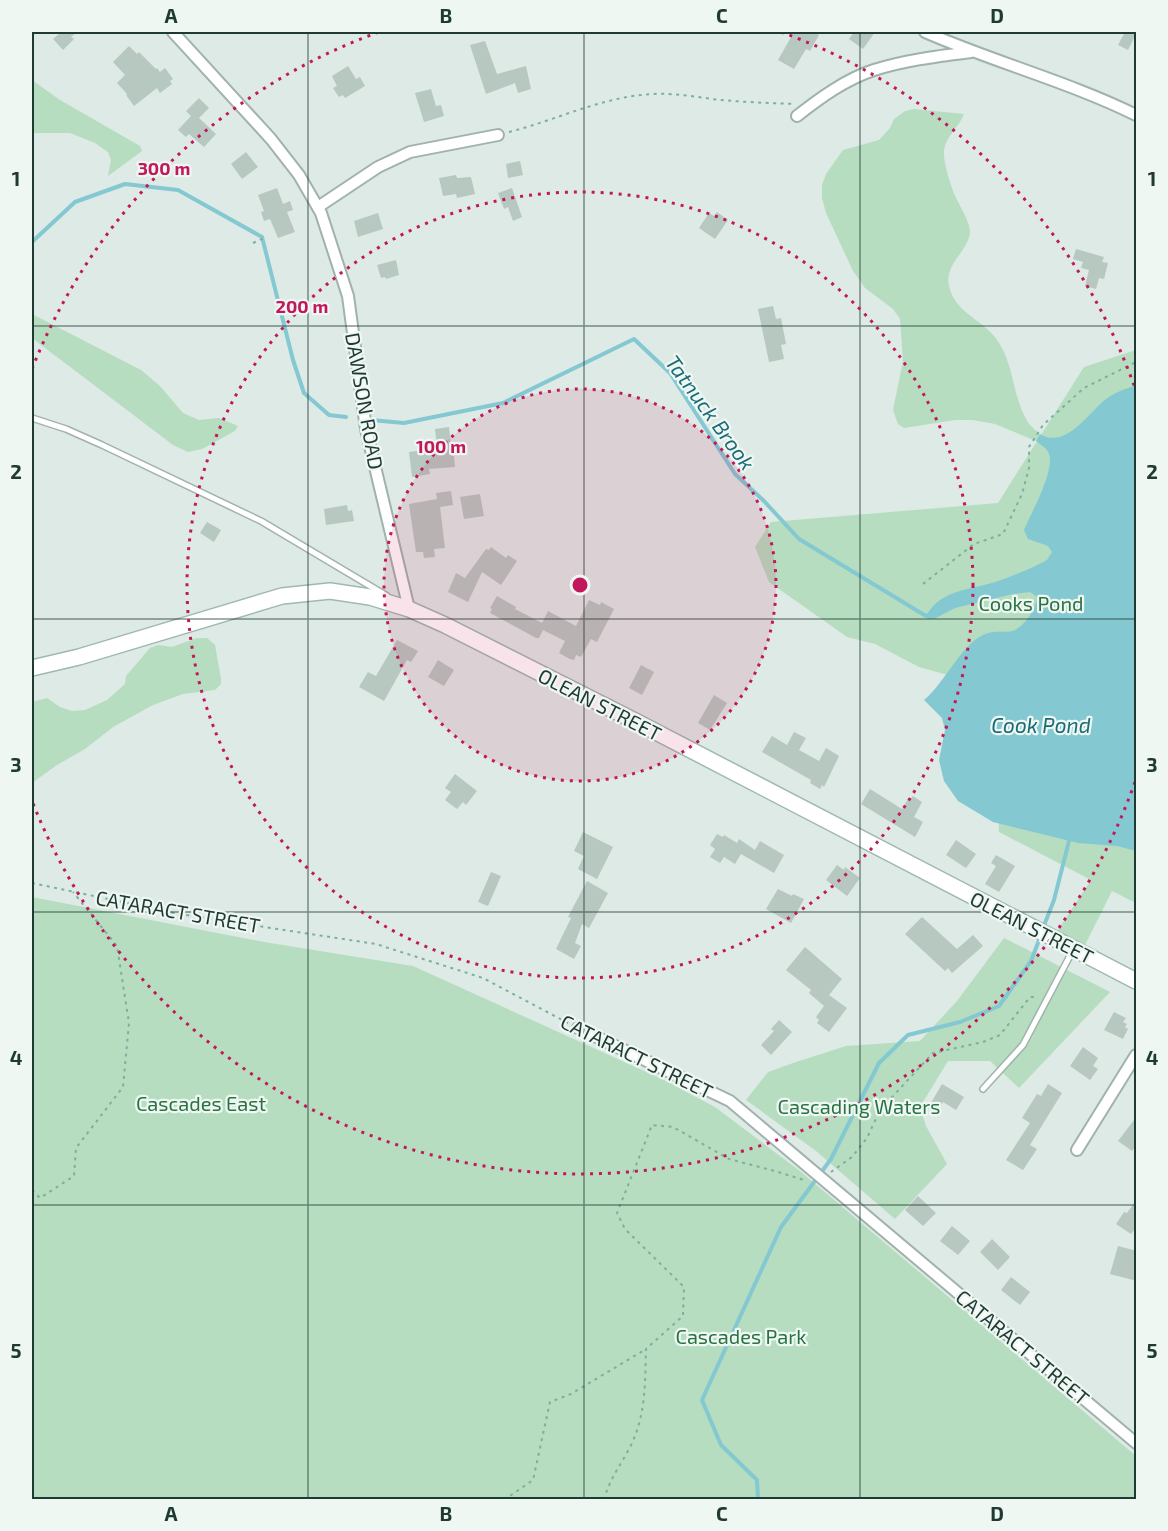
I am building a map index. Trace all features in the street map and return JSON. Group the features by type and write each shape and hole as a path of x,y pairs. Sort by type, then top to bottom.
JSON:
{"street":[{"name":"DAWSON ROAD","path":"173,32 271,139 299,175 318,207 327,228 348,296 366,429 409,609"},
{"path":"929,32 971,52 1111,103 1137,116"},
{"path":"797,116 819,99 873,70 917,60 971,52"},
{"path":"318,207 378,166 410,152 498,135"},
{"name":"OLEAN STREET","path":"32,668 79,657 282,596 330,591 370,597 409,609 633,720 1137,981"},
{"name":"CATARACT STREET","path":"578,1028 730,1101 1137,1443"},
{"path":"1077,1150 1137,1055"}],"lane":[{"path":"32,418 93,441 261,521 409,609"},
{"path":"983,1089 1023,1045 1073,948"}],"path":[{"path":"498,135 621,98 651,94 794,104 819,99"},
{"path":"253,243 264,238"},
{"path":"923,584 974,544 1003,534 1023,494 1029,468 1029,447 1043,425 1084,388 1137,362"},
{"name":"CATARACT STREET","path":"32,883 179,914 376,944 483,978 578,1028"},
{"path":"32,1190 40,1198 74,1176 76,1148 123,1087 129,1023 117,946 73,891"},
{"path":"504,1500 533,1480 550,1402 571,1394 646,1349 683,1316 684,1287 625,1229 617,1213 652,1125 673,1127 729,1159 816,1184 852,1156 867,1138 880,1110 933,1053 983,1042 1000,1035 1030,998 1048,998"},
{"path":"604,1500 618,1466 629,1449 644,1410 646,1349"}],"green space":[{"path":"32,80 60,100 140,146 142,151 108,176 111,160 108,152 95,143 70,133 32,133"},
{"path":"914,109 964,114 947,140 944,150 945,165 955,196 970,228 965,247 950,271 949,286 956,302 988,330 1001,345 1021,408 1028,422 1040,434 1036,441 995,424 973,420 955,420 904,428 898,424 893,410 903,361 900,319 893,309 865,288 853,271 826,213 822,198 822,185 826,174 843,150 879,140 890,128 894,119 905,111"},
{"path":"32,314 141,370 160,386 183,413 199,420 219,418 238,426 235,431 202,449 188,452 173,445 32,338"},
{"name":"Cooks Pond","path":"1136,350 1136,903 1112,891 1084,947 1056,933 1091,880 999,832 996,756 955,677 919,667 875,644 847,637 769,582 755,547 771,522 998,503 1084,367"},
{"path":"197,638 207,638 215,645 221,684 215,690 183,694 153,705 113,727 85,749 32,783 32,702 47,698 60,707 72,711 85,710 107,700 125,684 126,676 150,648 158,645 172,647"},
{"path":"32,897 264,942 413,966 664,1080 715,1107 800,1171 1136,1456 1136,1499 32,1499"},
{"name":"Cascading Waters","path":"1004,938 1110,992 1019,1088 990,1061 948,1061 920,1107 926,1126 947,1164 895,1219 816,1151 746,1100 768,1072 793,1063 846,1046 920,1041 957,1001"}],"water":[{"name":"Cook Pond","path":"1136,385 1136,851 1117,846 1078,843 993,822 958,801 944,781 939,760 945,730 942,718 924,700 975,640 990,633 1016,629 1028,618 1034,608 1037,597 1030,592 955,608 934,619 928,619 926,616 932,607 947,596 1002,580 1047,560 1052,552 1048,546 1028,539 1024,530 1049,471 1049,454 1036,441 1040,434 1050,438 1068,433 1106,399"}],"building":[{"path":"61,32 77,32 71,37 74,39 63,50 53,39"},
{"path":"794,32 813,32 819,35 810,51 806,49 794,69 778,60"},
{"path":"854,32 875,32 863,49 849,39"},
{"path":"1125,32 1137,32 1128,50 1118,45"},
{"path":"485,41 497,74 526,66 531,89 518,93 515,83 486,94 470,45"},
{"path":"129,46 137,54 139,52 160,72 165,68 173,79 170,81 172,84 160,93 157,88 134,106 117,83 125,75 113,62"},
{"path":"348,66 356,79 360,77 365,86 345,98 343,95 339,97 333,88 337,86 332,76"},
{"path":"431,89 436,106 441,105 444,116 424,122 415,93"},
{"path":"199,98 209,108 199,118 216,134 204,147 189,134 186,137 178,130 191,116 186,111"},
{"path":"246,152 258,167 242,179 231,164"},
{"path":"520,161 523,175 508,178 506,164"},
{"path":"456,175 457,178 471,177 475,194 457,198 456,194 443,196 439,178"},
{"path":"277,188 283,204 290,201 293,210 287,212 295,232 278,238 270,219 264,221 261,212 264,211 258,195"},
{"path":"512,188 522,217 513,221 508,207 504,209 498,193"},
{"path":"717,212 728,220 715,239 699,228 709,213 714,216"},
{"path":"378,213 383,229 358,237 354,221"},
{"path":"1076,249 1104,257 1102,262 1108,263 1104,279 1099,278 1096,289 1085,286 1089,270 1081,268 1083,262 1073,259"},
{"path":"396,260 399,275 386,279 381,278 377,265"},
{"path":"773,306 776,319 781,318 786,344 781,345 784,359 769,362 758,309"},
{"path":"449,427 455,467 429,469 430,474 412,477 409,452 437,448 435,429"},
{"path":"451,491 453,505 440,507 445,548 434,549 435,557 424,558 423,552 416,552 409,504 437,499 436,493"},
{"path":"480,494 484,516 464,519 460,497"},
{"path":"347,505 348,511 352,510 354,521 326,525 324,509"},
{"path":"207,522 221,530 214,542 200,533"},
{"path":"491,547 506,558 508,555 517,561 501,585 482,572 468,602 448,592 456,573 465,578 486,549 489,550"},
{"path":"497,596 516,607 515,609 542,623 548,611 576,626 589,600 600,605 601,602 614,609 597,642 591,639 581,657 576,655 574,660 559,653 565,641 543,630 539,638 536,638 490,613 492,609 490,608"},
{"path":"397,640 418,651 411,662 407,660 384,701 359,687 368,672 376,676"},
{"path":"438,660 454,670 444,686 428,677"},
{"path":"641,665 654,672 642,695 629,688"},
{"path":"714,695 727,703 710,730 698,723"},
{"path":"794,732 806,738 799,750 819,761 826,748 839,756 824,787 822,785 820,789 810,783 811,780 762,752 772,736 787,745"},
{"path":"455,774 477,791 466,805 463,802 457,809 445,800 451,792 445,788"},
{"path":"870,789 902,809 908,799 910,800 913,796 922,802 914,817 923,822 915,837 861,804"},
{"path":"583,832 613,847 597,879 578,869 584,856 574,851"},
{"path":"717,834 723,837 724,835 737,843 739,839 755,850 760,841 784,855 774,873 741,854 735,864 724,857 720,863 710,857 715,849 710,845"},
{"path":"956,840 976,854 966,868 946,855"},
{"path":"996,855 1015,866 999,892 985,884 996,866 991,863"},
{"path":"837,865 844,870 845,867 860,878 847,896 826,880"},
{"path":"491,872 501,876 488,906 478,902"},
{"path":"587,881 608,893 589,928 582,924 575,943 581,946 574,959 556,949 571,918 568,917"},
{"path":"778,889 804,899 791,923 766,909"},
{"path":"922,917 957,949 973,935 983,946 952,973 948,968 945,971 905,934"},
{"path":"805,947 842,979 829,995 847,1008 829,1032 817,1023 819,1020 816,1017 824,1006 809,993 811,990 786,970"},
{"path":"1114,1012 1126,1018 1123,1022 1127,1024 1125,1027 1128,1029 1123,1039 1104,1030"},
{"path":"779,1020 792,1032 771,1055 761,1045 774,1031 771,1029"},
{"path":"1083,1047 1098,1058 1093,1066 1098,1069 1090,1080 1070,1066"},
{"path":"942,1084 964,1097 956,1110 943,1102 937,1113 928,1108"},
{"path":"1048,1084 1062,1093 1030,1145 1037,1149 1023,1170 1006,1160 1030,1123 1022,1118 1037,1094 1041,1096"},
{"path":"1137,1116 1137,1144 1132,1151 1118,1141"},
{"path":"918,1196 936,1213 923,1226 905,1210"},
{"path":"1137,1199 1137,1226 1131,1234 1116,1224"},
{"path":"952,1226 970,1241 958,1255 940,1241"},
{"path":"992,1239 1010,1257 998,1270 980,1252"},
{"path":"1118,1246 1137,1251 1137,1281 1110,1274"},
{"path":"1011,1277 1030,1292 1020,1305 1001,1290"}],"waterway":[{"name":"Tatnuck Brook","path":"32,242 75,202 125,184 178,190 262,237 293,360 304,393 329,415 346,417"},
{"name":"Tatnuck Brook","path":"371,420 404,423 503,403 634,339 670,373 735,474 799,539 926,616 929,615"},
{"path":"1043,928 1054,900 1069,841"},
{"path":"758,1500 757,1480 721,1445 702,1400 781,1227 831,1159 879,1063 908,1035 960,1022 999,1006 1031,961 1041,935"}],"park label":[{"name":"Cascades East","path":"201,1103"},
{"name":"Cascades Park","path":"741,1336"}]}
